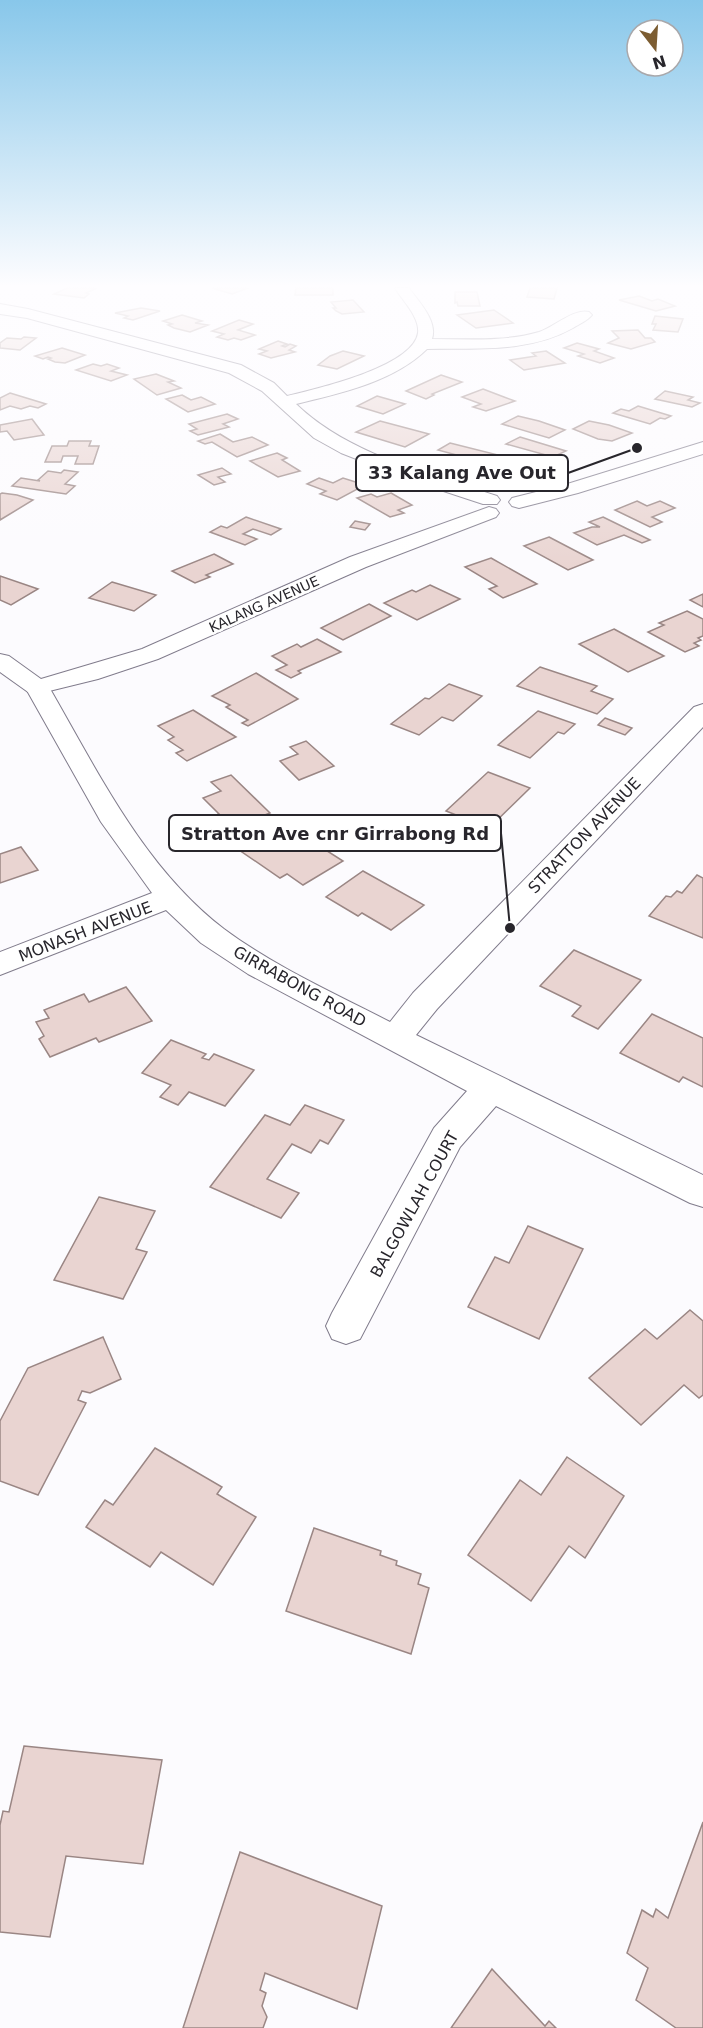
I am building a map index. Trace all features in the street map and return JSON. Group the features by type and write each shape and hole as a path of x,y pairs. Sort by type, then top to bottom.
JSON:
{"street":[{"path":"260,383 268,387 320,434 348,449 489,506 501,516 514,515 522,510 519,502 571,489 703,448"},
{"path":"285,402 350,383"},
{"name":"KALANG AVENUE","path":"13,673 89,674 150,654 489,506"},
{"name":"GIRRABONG ROAD","path":"13,673 119,828 171,897 209,933 254,964 395,1039 703,1192"},
{"name":"STRATTON AVENUE","path":"395,1039 425,1001 703,712"},
{"name":"MONASH AVENUE","path":"0,964 171,897"},
{"name":"BALGOWLAH COURT","path":"346,1326 447,1138 491,1088"}],"building":[{"path":"139,383 169,383 181,388 157,395"},
{"path":"424,383 460,383 432,394 434,395 426,399 406,391"},
{"path":"483,389 515,401 486,411 473,407 481,404 462,397"},
{"path":"665,391 693,397 688,400 700,403 692,407 655,399"},
{"path":"10,393 46,404 38,408 30,406 21,409 10,406 0,410 0,398"},
{"path":"182,395 191,400 201,397 215,404 188,412 166,399"},
{"path":"377,396 405,404 383,414 357,406"},
{"path":"638,406 671,416 665,419 660,418 650,424 613,413 621,409 629,411"},
{"path":"227,414 238,419 223,424 229,427 198,435 190,431 197,429 189,424"},
{"path":"518,416 565,430 549,438 502,424"},
{"path":"32,419 44,435 14,440 7,431 0,432 0,425"},
{"path":"380,421 429,434 405,447 356,432"},
{"path":"589,421 632,433 612,441 598,439 573,429"},
{"path":"220,434 233,442 252,437 268,445 237,457 212,442 205,444 198,441"},
{"path":"520,437 566,451 553,457 506,444"},
{"path":"69,441 91,441 89,446 99,446 93,464 75,464 78,456 63,456 61,462 45,462 52,446 67,446"},
{"path":"450,443 498,455 486,463 438,450"},
{"path":"277,453 287,458 282,460 300,471 278,477 250,461"},
{"path":"222,468 231,474 218,477 225,482 214,485 198,475"},
{"path":"64,470 78,472 65,484 75,486 66,494 12,486 21,478 40,481 38,480 48,471 61,473"},
{"path":"319,478 333,483 343,478 365,485 337,500 320,494 326,491 307,484"},
{"path":"391,493 412,505 398,510 404,513 390,517 357,498 371,494 377,497"},
{"path":"0,494 33,500 0,520"},
{"path":"637,501 647,506 660,501 675,508 652,517 662,522 650,527 615,510"},
{"path":"246,517 281,529 271,535 253,529 243,534 257,539 245,545 210,532 221,526 227,528"},
{"path":"603,517 650,540 642,543 624,535 597,545 574,533 600,527 589,522"},
{"path":"355,521 370,524 365,530 350,527"},
{"path":"549,537 593,560 568,570 524,546"},
{"path":"214,554 233,564 206,575 210,577 195,583 172,571"},
{"path":"491,558 537,584 503,598 489,589 497,586 465,567"},
{"path":"0,576 38,589 11,605 0,600"},
{"path":"112,582 156,595 134,611 89,598"},
{"path":"430,585 460,599 417,620 384,603 412,590 416,592"},
{"path":"703,594 703,607 690,600"},
{"path":"369,604 391,616 343,640 321,628"},
{"path":"687,611 703,619 703,636 698,638 701,640 694,643 699,646 685,652 648,632 664,625 659,623"},
{"path":"614,629 664,656 628,672 579,644"},
{"path":"317,639 341,652 298,671 301,673 291,678 276,670 287,665 272,656 297,644 301,647"},
{"path":"540,667 597,686 591,691 613,699 597,714 517,686"},
{"path":"256,673 298,699 248,726 242,723 248,720 226,707 230,705 212,696"},
{"path":"449,684 482,696 453,721 442,717 419,735 391,724 425,698 429,699"},
{"path":"193,710 236,737 187,761 176,753 183,750 168,740 174,737 158,726"},
{"path":"538,711 575,724 564,734 558,732 530,758 498,745"},
{"path":"605,718 632,728 625,735 598,725"},
{"path":"306,741 334,766 299,780 280,761 298,754 290,747"},
{"path":"488,772 530,788 489,828 446,811"},
{"path":"231,775 270,813 221,832 207,818 219,814 203,798 221,791 211,782"},
{"path":"288,826 343,861 303,885 287,874 280,878 242,852"},
{"path":"21,847 38,870 0,883 0,854"},
{"path":"363,871 424,905 391,930 362,913 358,916 326,897"},
{"path":"697,875 703,878 703,938 649,916 666,896 671,897 677,891 682,893"},
{"path":"574,950 641,980 598,1029 572,1016 581,1006 540,986"},
{"path":"126,987 152,1021 99,1042 96,1038 50,1057 39,1039 44,1036 36,1022 49,1018 44,1010 84,994 89,1002"},
{"path":"652,1014 703,1038 703,1087 683,1077 679,1082 620,1053"},
{"path":"171,1040 206,1054 202,1058 209,1060 214,1054 254,1070 225,1106 189,1092 178,1105 160,1097 171,1085 142,1073"},
{"path":"305,1105 344,1120 328,1144 320,1140 311,1153 292,1144 267,1179 299,1193 281,1218 210,1187 265,1115 290,1125"},
{"path":"99,1197 155,1211 136,1249 147,1252 123,1299 54,1280"},
{"path":"528,1226 583,1249 539,1339 468,1307 495,1257 509,1263"},
{"path":"690,1310 703,1321 703,1395 699,1398 684,1385 641,1425 589,1378 645,1329 657,1339"},
{"path":"103,1337 121,1379 90,1393 82,1391 78,1400 86,1403 38,1495 0,1481 0,1421 28,1368"},
{"path":"155,1448 222,1487 217,1494 256,1517 213,1585 161,1552 150,1567 86,1527 105,1500 113,1505"},
{"path":"567,1457 624,1496 585,1558 569,1546 531,1601 468,1555 520,1480 541,1495"},
{"path":"314,1528 381,1551 380,1555 397,1561 396,1565 421,1574 418,1584 429,1588 411,1654 286,1611"},
{"path":"24,1746 162,1760 143,1864 66,1856 50,1937 0,1932 0,1825 3,1811 9,1812"},
{"path":"703,1822 703,2028 676,2028 636,2000 648,1968 627,1953 642,1910 653,1917 656,1909 668,1918"},
{"path":"240,1852 382,1906 357,2009 265,1973 260,1990 266,1993 262,2006 267,2017 263,2028 183,2028"},
{"path":"492,1969 545,2026 549,2021 556,2028 451,2028"}],"place":[{"name":"33 Kalang Ave Out","path":"637,448"},
{"name":"Stratton Ave cnr Girrabong Rd","path":"510,928"}]}
